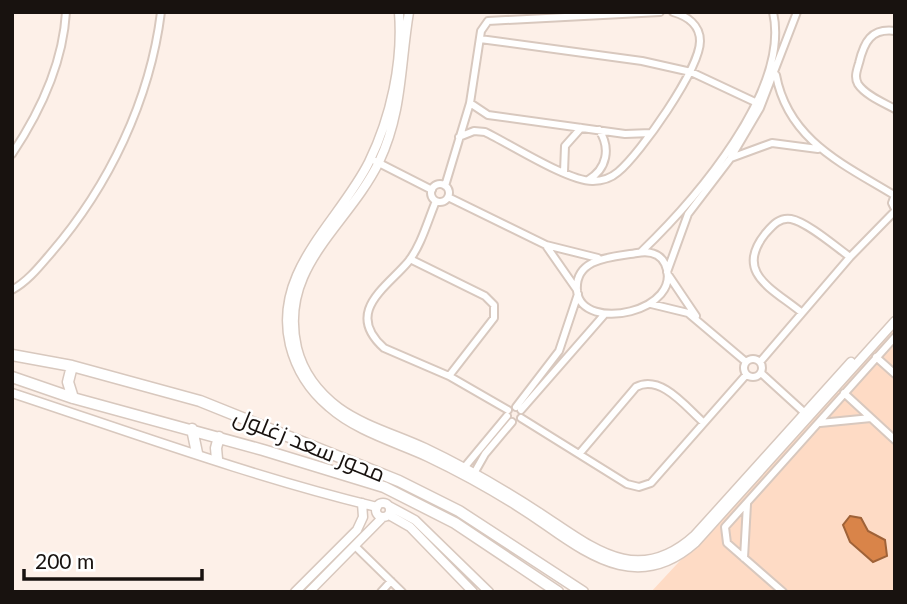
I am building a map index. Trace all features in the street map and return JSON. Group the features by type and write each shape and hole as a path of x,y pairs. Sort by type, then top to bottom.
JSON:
{"main road":[{"name":"محور سعد زغلول","path":"12,355 72,366 164,390 270,427 429,494 496,534 583,592"},
{"path":"72,366 68,382 73,398"},
{"name":"محور سعد زغلول","path":"12,377 73,398 192,429 407,496 455,523 558,592"},
{"path":"263,450 271,438 270,427"},
{"path":"192,429 197,453"},
{"path":"217,459 219,437"}],"street":[{"path":"12,153 50,82 60,50 66,12"},
{"path":"12,290 32,275 65,237 94,195 118,151 155,57 161,12"},
{"path":"374,161 391,99 400,12"},
{"path":"409,12 400,101 374,161 298,284 293,319 299,354 316,386 341,410 473,476 600,553 625,559 650,559 674,550 695,535 895,321"},
{"path":"448,197 445,186 470,103 484,25 494,19 660,12"},
{"path":"459,137 474,131 485,132 586,181 613,175 651,133 691,72 699,51 700,35 691,21 673,12"},
{"path":"641,252 675,217 719,162 755,102 774,56 776,34 773,12"},
{"path":"651,304 662,295 688,214 730,159 752,122 776,73 797,12"},
{"path":"895,31 884,30 871,35 863,48 856,75 861,88 895,109"},
{"path":"480,39 628,59 691,72 755,102"},
{"path":"776,73 790,116 820,149 895,195 892,203 895,210 801,312 760,362 761,373 807,415"},
{"path":"470,103 488,116 598,130 651,133"},
{"path":"564,172 565,146 581,128"},
{"path":"586,181 598,172 605,159 605,144 598,130"},
{"path":"730,159 772,143 820,149"},
{"path":"374,161 432,190 436,201 410,259 374,298 368,315 370,329 384,348 449,376 509,416 521,418 627,484 645,486 746,375"},
{"path":"432,190 438,185 445,186"},
{"path":"436,201 448,197 546,245 574,255 604,259"},
{"path":"801,312 758,276 753,267 754,248 771,226 782,219 795,220 850,257"},
{"path":"546,245 588,309 604,315 651,304 676,308 699,320 746,362"},
{"path":"518,408 559,351 578,292 582,270 604,259 641,252 657,255 699,320"},
{"path":"410,259 489,299 494,305 494,318 449,376"},
{"path":"807,415 895,313"},
{"path":"462,470 604,315"},
{"path":"783,592 727,543 724,532 728,522 895,337"},
{"path":"876,358 895,374"},
{"path":"746,375 746,362 751,359 760,362"},
{"path":"746,375 755,378 761,373"},
{"path":"580,453 636,387 643,383 658,384 703,422"},
{"path":"12,393 310,490 377,507 383,503 387,513 429,540 489,592"},
{"path":"844,393 895,440"},
{"path":"518,408 521,418"},
{"path":"473,476 509,416"},
{"path":"820,422 871,418"},
{"path":"744,558 748,502"},
{"path":"295,592 357,530 363,517 362,503"},
{"path":"309,592 387,513"},
{"path":"429,540 473,592"},
{"path":"355,546 402,592"},
{"path":"381,592 391,581"}],"shaded area":[{"path":"895,329 895,592 651,592"},
{"path":"850,516 861,518 868,531 885,540 887,556 873,562 850,542 843,525"}]}
